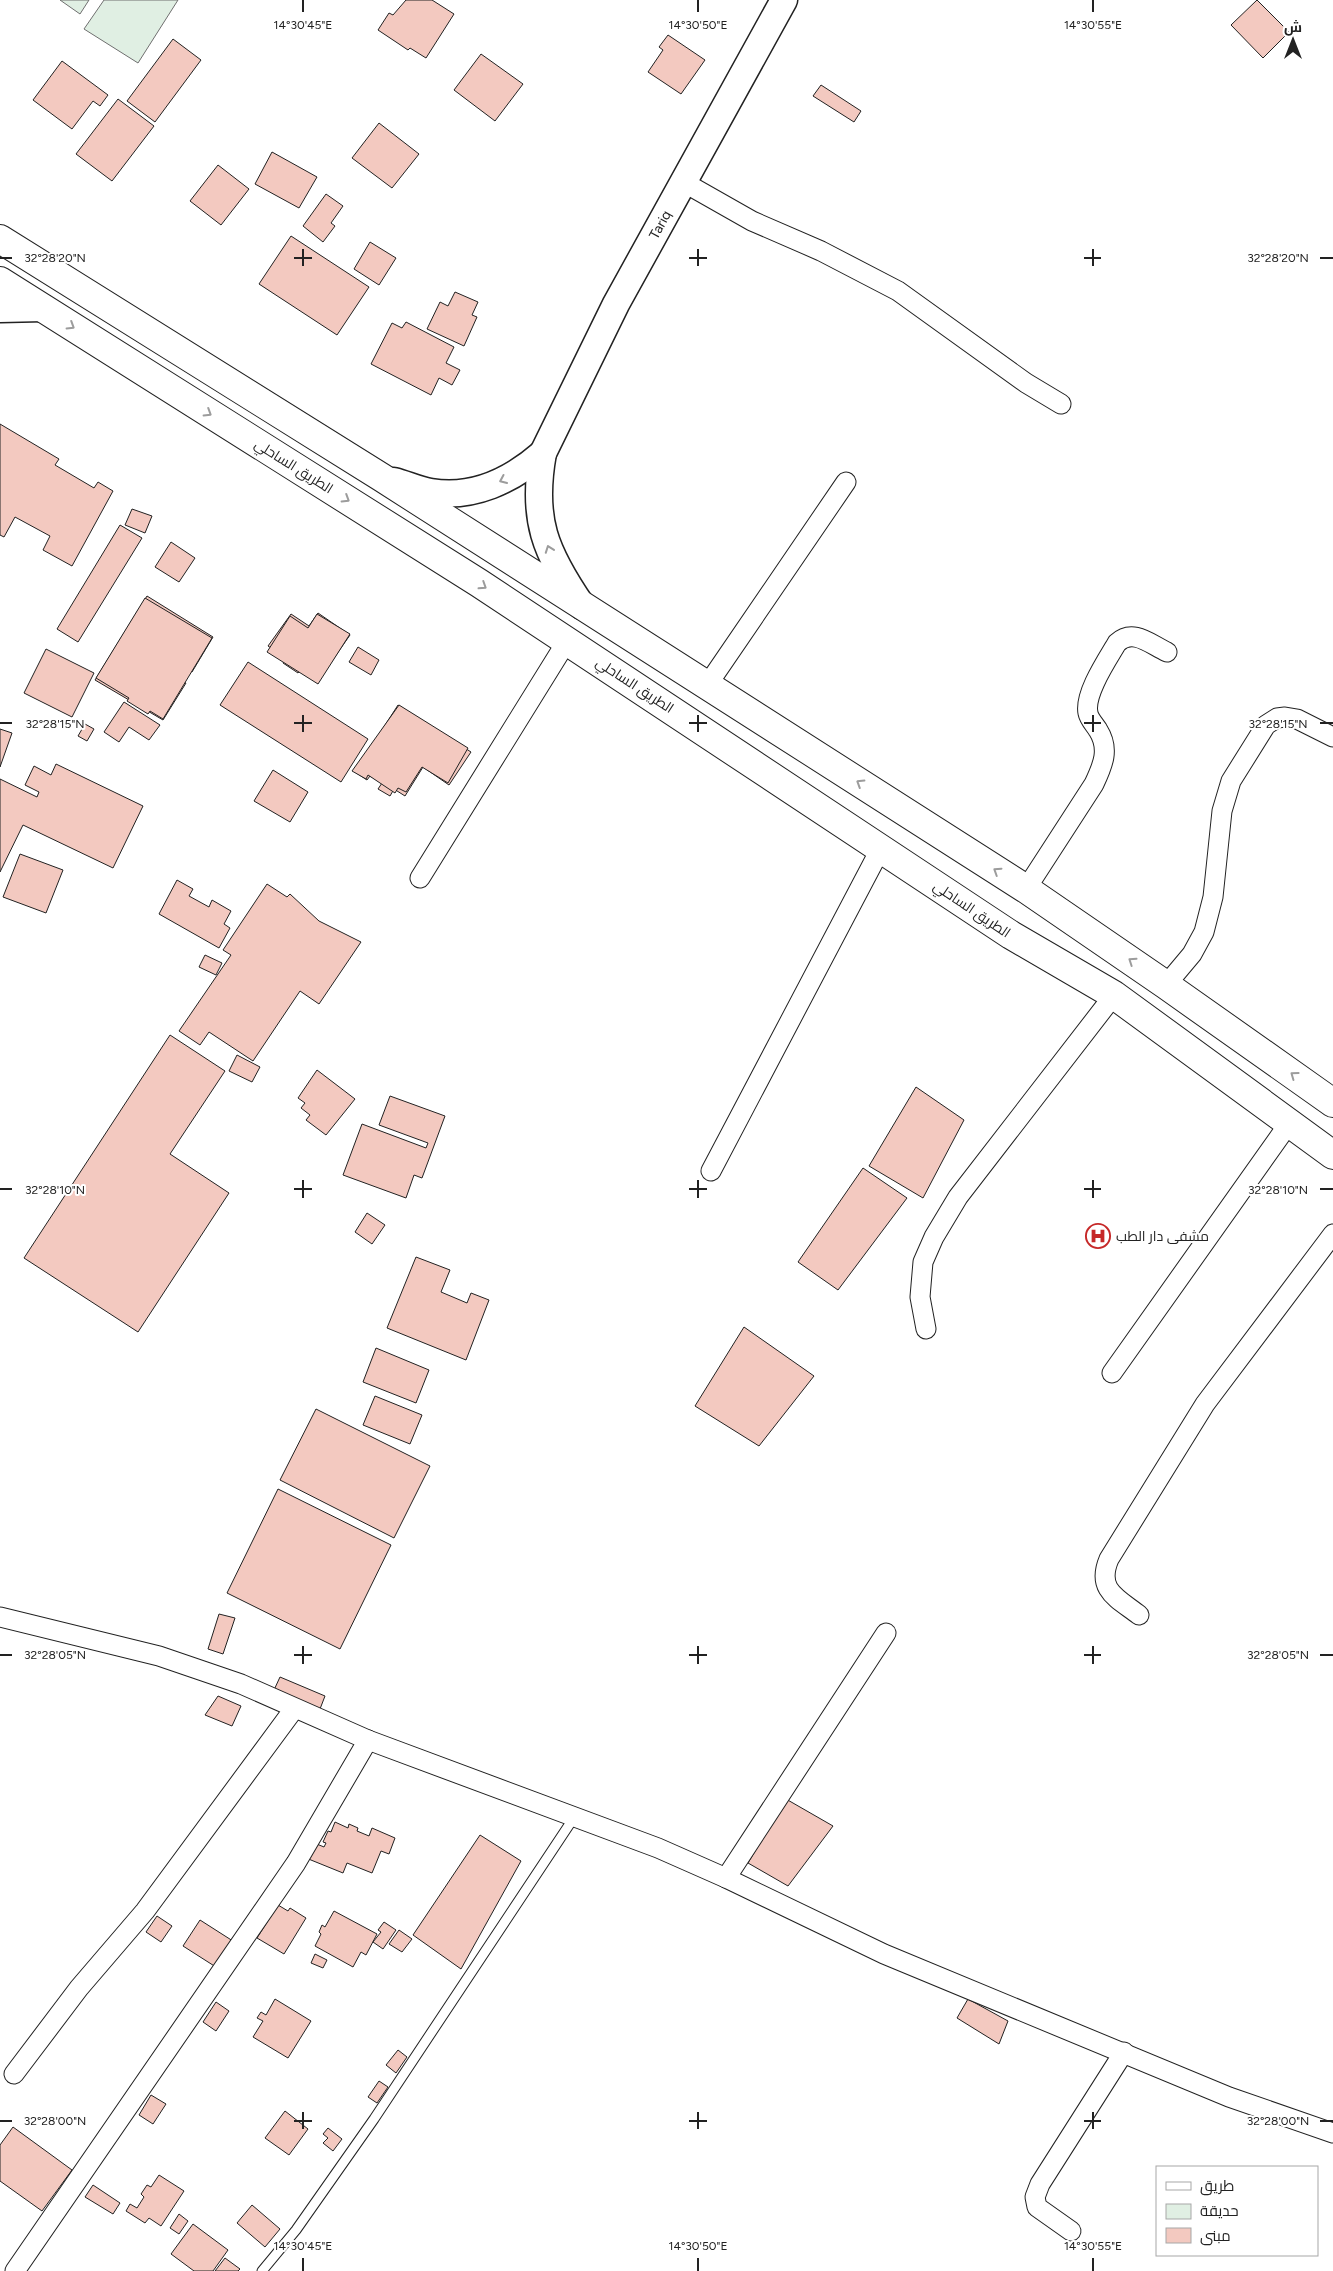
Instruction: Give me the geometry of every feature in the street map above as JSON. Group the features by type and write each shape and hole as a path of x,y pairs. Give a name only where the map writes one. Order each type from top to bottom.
{"highway":[{"path":"0,239 381,477 706,687 1026,889 1333,1103"},
{"name":"الطريق الساحلي","path":"0,282 567,641 1011,935 1114,996 1333,1155"}],"main road":[{"name":"Tariq","path":"544,453 616,304 685,183 784,0"},
{"path":"0,309 43,308"},
{"path":"381,477 431,492 480,489 525,469 544,453"},
{"path":"544,453 538,496 543,531 551,556 582,606"}],"street":[{"path":"685,183 752,221 821,251 898,291 1026,382 1061,404"},
{"path":"706,687 846,482"},
{"path":"1026,889 1094,784 1103,766 1106,751 1102,736 1088,714 1089,699 1116,643 1124,636 1131,635 1166,652"},
{"path":"420,878 567,641"},
{"path":"1166,985 1192,954 1204,932 1213,897 1222,811 1231,780 1266,725 1277,718 1285,716 1297,718 1333,737"},
{"path":"711,1170 881,848"},
{"path":"926,1329 920,1297 924,1262 934,1237 958,1197 1114,996"},
{"path":"1112,1373 1290,1122"},
{"path":"1139,1615 1109,1592 1105,1582 1105,1570 1109,1559 1205,1404 1333,1234"},
{"path":"0,1617 159,1656 241,1684 368,1740 575,1816 726,1878 884,1954 1124,2052 1228,2097 1333,2133"},
{"path":"726,1878 886,1633"},
{"path":"14,2074 79,1988 145,1911 294,1709"},
{"path":"15,2271 296,1863 368,1740"},
{"path":"1071,2232 1037,2207 1036,2197 1040,2184 1124,2052"}],"lane":[{"path":"262,2271 296,2230 374,2119 575,1816"}],"green space":[{"path":"60,0 89,0 80,14"},
{"path":"104,0 178,0 138,63 84,29"}],"building":[{"path":"406,0 432,0 454,14 426,58 410,48 408,50 378,30 389,13 393,15"},
{"path":"1257,0 1289,32 1263,58 1231,25"},
{"path":"668,35 705,60 681,94 648,72 663,50 659,47"},
{"path":"173,39 201,60 155,122 127,101"},
{"path":"481,54 523,84 495,121 454,90"},
{"path":"62,61 108,95 100,106 93,101 72,129 33,100"},
{"path":"821,85 861,111 854,122 813,96"},
{"path":"118,99 154,126 112,181 76,154"},
{"path":"379,123 419,154 392,188 352,158"},
{"path":"272,152 317,177 299,208 255,184"},
{"path":"218,165 249,189 221,225 190,201"},
{"path":"326,194 343,206 331,223 335,226 323,242 303,226"},
{"path":"291,236 369,287 337,335 259,284"},
{"path":"370,242 396,258 379,285 354,269"},
{"path":"455,292 478,302 472,315 477,317 464,346 427,329 440,302 448,306"},
{"path":"406,322 454,347 446,363 460,370 452,385 439,378 431,395 371,364 392,323 402,328"},
{"path":"0,424 59,459 55,465 94,488 98,482 113,491 72,566 43,550 50,536 15,517 4,537 0,535"},
{"path":"132,509 152,516 145,533 125,525"},
{"path":"120,525 142,538 78,642 57,629"},
{"path":"171,542 195,558 179,582 155,567"},
{"path":"147,596 213,637 192,672 162,654 155,664 186,683 163,720 95,680"},
{"path":"145,598 212,638 163,719 150,711 148,714 127,701 129,698 96,678"},
{"path":"318,613 350,635 318,681 301,669 298,673 283,663 286,658 268,646 291,614 309,626"},
{"path":"317,614 350,634 318,684 267,652 290,616 308,628"},
{"path":"358,647 379,660 371,675 349,662"},
{"path":"46,649 94,673 72,717 24,693"},
{"path":"248,662 368,739 341,782 220,705"},
{"path":"124,702 160,725 149,740 129,727 119,742 104,732"},
{"path":"398,705 471,752 449,785 423,767 405,796 394,789 390,796 378,789 382,783 370,776 367,780 355,772"},
{"path":"399,705 468,748 448,783 422,767 406,792 398,788 395,793 368,775 366,779 352,771"},
{"path":"85,724 94,729 87,741 78,736"},
{"path":"0,729 12,733 0,767"},
{"path":"56,764 143,806 113,868 23,825 0,872 0,779 37,797 39,792 25,785 34,766 51,775"},
{"path":"273,770 308,792 290,822 254,801"},
{"path":"20,854 63,870 46,913 3,897"},
{"path":"177,880 193,889 189,896 209,907 212,900 231,911 224,924 230,928 219,948 159,914"},
{"path":"267,884 287,897 290,894 319,921 361,942 319,1004 300,991 253,1061 209,1032 200,1045 179,1031 231,955 223,950"},
{"path":"205,955 222,963 216,975 199,967"},
{"path":"170,1035 225,1071 170,1154 229,1193 138,1332 24,1258"},
{"path":"237,1055 260,1067 252,1082 229,1071"},
{"path":"317,1070 355,1099 326,1135 306,1120 310,1115 301,1108 305,1103 298,1098"},
{"path":"916,1087 964,1120 923,1198 869,1166"},
{"path":"390,1096 445,1116 422,1178 414,1175 406,1198 343,1175 362,1124 426,1148 428,1143 379,1125"},
{"path":"863,1168 907,1198 838,1290 798,1262"},
{"path":"367,1213 385,1225 372,1244 355,1232"},
{"path":"416,1257 450,1270 441,1292 467,1303 471,1293 489,1300 466,1360 387,1328"},
{"path":"744,1327 814,1376 759,1446 695,1406"},
{"path":"376,1348 429,1370 416,1403 363,1382"},
{"path":"375,1396 422,1415 410,1444 363,1425"},
{"path":"316,1409 430,1466 394,1538 280,1480"},
{"path":"278,1489 391,1545 340,1649 227,1593"},
{"path":"219,1614 235,1618 223,1654 208,1649"},
{"path":"280,1677 325,1696 320,1709 274,1690"},
{"path":"218,1696 241,1706 232,1726 205,1715"},
{"path":"786,1799 833,1826 788,1886 748,1863"},
{"path":"335,1822 348,1828 349,1824 358,1828 357,1831 369,1836 372,1828 395,1838 389,1854 381,1851 372,1873 347,1863 343,1873 306,1858 312,1842 324,1847 326,1843 323,1842 328,1831 331,1832"},
{"path":"480,1835 521,1861 461,1969 413,1935"},
{"path":"278,1905 288,1911 290,1908 306,1918 284,1954 257,1938"},
{"path":"334,1911 377,1934 366,1955 361,1952 353,1967 315,1946 321,1934 319,1932 322,1925 325,1927"},
{"path":"157,1916 172,1926 161,1942 146,1932"},
{"path":"200,1920 236,1943 219,1969 183,1946"},
{"path":"384,1922 396,1930 383,1949 373,1942 381,1932 378,1930"},
{"path":"399,1930 412,1939 402,1952 389,1944"},
{"path":"315,1954 327,1960 323,1968 311,1963"},
{"path":"275,1999 311,2021 288,2058 253,2037 263,2021 257,2018 261,2012 266,2015"},
{"path":"968,1999 1008,2021 999,2044 957,2018"},
{"path":"216,2002 229,2011 216,2031 203,2022"},
{"path":"398,2050 407,2057 396,2073 386,2065"},
{"path":"379,2081 388,2087 377,2103 368,2097"},
{"path":"151,2095 166,2104 153,2124 139,2115"},
{"path":"285,2111 308,2129 289,2155 265,2138"},
{"path":"13,2127 72,2170 42,2211 0,2181 0,2145"},
{"path":"328,2128 342,2139 333,2151 323,2143 328,2138 323,2134"},
{"path":"159,2175 184,2191 161,2226 149,2218 145,2223 126,2211 130,2204 137,2208 144,2197 141,2194 147,2185 151,2187"},
{"path":"93,2185 120,2203 113,2214 85,2197"},
{"path":"252,2205 280,2229 265,2247 237,2223"},
{"path":"179,2214 188,2221 179,2234 170,2228"},
{"path":"193,2224 228,2250 213,2271 194,2271 171,2254"},
{"path":"225,2258 240,2269 238,2271 215,2271"}],"place":[{"name":"مشفى دار الطب","path":"1098,1236"}]}
